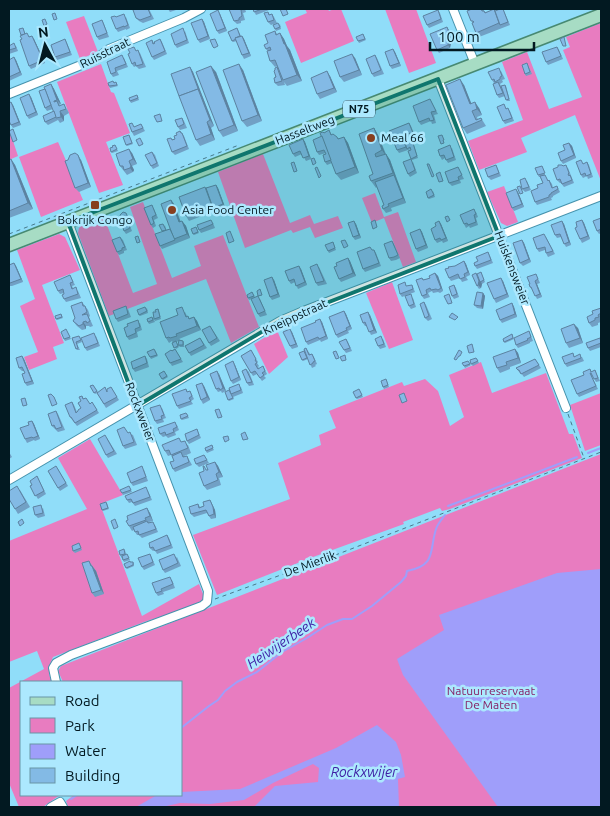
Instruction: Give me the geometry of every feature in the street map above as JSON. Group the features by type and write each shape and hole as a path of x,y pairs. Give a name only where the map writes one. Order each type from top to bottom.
{"main road":[{"name":"Hasseltweg","path":"9,245 601,15"}],"street":[{"name":"Ruisstraat","path":"9,94 96,60 109,49 201,9"},
{"path":"453,9 475,64"},
{"name":"Huiskensweier","path":"438,79 566,408"},
{"name":"Kneippstraat","path":"9,480 280,322 309,309 601,196"},
{"name":"Rockxweier","path":"68,222 208,591 207,602"},
{"path":"56,681 53,668 56,663 80,652 202,606 207,602"},
{"path":"51,807 60,802 63,807"}],"path":[{"path":"566,408 584,458"},
{"name":"De Mierlik","path":"207,602 333,556 601,452"}],"highlighted area":[{"path":"438,79 499,236 280,321 137,406 68,222"}],"green space":[{"path":"305,9 328,9 329,11 341,9 354,41 301,63 285,22 307,13"},
{"path":"385,9 416,9 436,63 409,73"},
{"path":"84,16 98,52 80,59 66,22"},
{"path":"601,23 601,181 575,115 521,138 527,152 479,170 468,141 523,120 502,62 527,52 549,109 582,97 563,50 570,47 566,37"},
{"path":"101,64 111,92 114,93 130,133 106,142 123,185 99,193 57,82"},
{"path":"9,132 18,156 9,160"},
{"path":"58,142 83,200 41,217 19,157"},
{"path":"263,154 290,223 310,215 314,224 338,216 343,228 315,238 310,227 293,233 291,230 245,248 218,172"},
{"path":"504,186 518,222 507,226 501,223 487,192"},
{"path":"375,193 384,217 398,212 416,262 403,267 384,218 372,223 362,198"},
{"path":"143,202 172,278 201,266 194,246 223,235 259,327 231,343 206,279 109,316 78,233 79,228 82,225 104,217 133,293 157,284 130,207"},
{"path":"59,234 65,237 80,270 42,285 64,343 53,347 57,359 29,370 24,357 38,352 20,306 35,299 17,250"},
{"path":"392,282 413,340 389,349 366,293"},
{"path":"277,330 288,357 269,374 254,344"},
{"path":"481,362 492,393 546,373 569,434 573,434 582,458 450,509 442,511 440,508 403,522 404,524 217,595 193,535 290,499 278,463 321,445 319,435 336,428 329,411 402,382 404,386 425,379 438,391 450,426 464,417 449,375"},
{"path":"601,393 601,445 585,451 570,405"},
{"path":"90,439 123,495 100,504 142,616 199,584 205,599 200,604 144,622 53,657 49,670 52,681 22,681 44,669 37,651 9,662 9,541 87,509 58,458"},
{"name":"Natuurreservaat De Maten","path":"601,454 601,807 68,807 66,801 73,796 182,796 182,681 63,681 58,671 61,666"},
{"path":"20,682 20,796 59,796 43,807 19,807 9,783 9,688"}],"water":[{"path":"601,569 601,807 498,807 403,675 397,659 444,630 439,615 557,573"},
{"name":"Rockxwijer","path":"377,725 396,742 401,755 405,777 398,779 399,807 254,807 275,786 318,782 319,768 313,764 273,783 244,800 210,804 180,803 162,807 136,807 155,796 182,796 182,792 240,789 336,748"}],"building":[{"path":"148,9 151,16 140,20 136,18 133,10"},
{"path":"229,9 244,9 241,10 242,16 239,20 234,21"},
{"path":"280,9 286,9 288,14 283,16"},
{"path":"481,9 485,13 494,9 499,23 476,33 472,23 474,22 471,21 467,11"},
{"path":"503,9 508,22 500,25 495,11"},
{"path":"218,10 225,28 217,31 210,14"},
{"path":"438,10 441,19 427,25 423,16"},
{"path":"268,12 269,15 272,14 274,20 268,22 264,13"},
{"path":"55,13 57,19 54,20 52,14"},
{"path":"124,14 128,25 116,29 111,17"},
{"path":"45,19 47,24 44,26 42,20"},
{"path":"202,19 208,36 198,40 191,23"},
{"path":"102,20 107,33 97,37 92,24"},
{"path":"278,23 280,27 275,29 273,25"},
{"path":"447,27 451,39 448,45 437,50 430,34"},
{"path":"23,28 25,34 21,35 19,29"},
{"path":"183,28 187,40 175,45 171,34"},
{"path":"237,28 240,36 232,41 228,32"},
{"path":"275,31 276,35 280,33 297,75 283,80 275,60 270,61 267,51 271,50 270,47 266,49 264,45 268,43 265,35"},
{"path":"27,33 29,37 32,36 43,60 29,66 20,40 22,39 20,36"},
{"path":"363,34 365,39 358,41 356,37"},
{"path":"242,36 249,53 242,55 235,38"},
{"path":"564,37 566,46 563,46 560,39"},
{"path":"65,39 70,52 55,57 51,45"},
{"path":"160,39 165,51 152,57 146,43 152,40 153,44"},
{"path":"215,39 218,46 214,48 210,40"},
{"path":"14,43 16,48 9,50 9,46"},
{"path":"134,47 136,51 138,50 143,64 136,66 135,62 132,64 128,49"},
{"path":"557,47 561,56 546,62 542,52"},
{"path":"393,49 399,63 390,66 385,52"},
{"path":"352,54 359,70 340,77 334,61"},
{"path":"122,55 126,64 115,68 116,72 111,74 107,62"},
{"path":"375,55 381,70 372,74 366,59"},
{"path":"14,57 20,72 9,77 9,60"},
{"path":"527,63 530,72 525,74 522,65"},
{"path":"239,64 258,115 242,121 223,70"},
{"path":"211,66 234,125 219,131 196,72"},
{"path":"190,67 199,91 198,89 179,96 171,74"},
{"path":"277,67 282,81 275,83 274,71"},
{"path":"499,68 502,76 495,82 488,72"},
{"path":"327,71 334,88 317,94 311,78"},
{"path":"460,79 470,104 475,102 477,109 472,111 476,120 481,118 482,120 463,128 446,85"},
{"path":"113,81 117,85 109,86 108,83"},
{"path":"498,82 503,93 497,95 493,84"},
{"path":"51,84 57,100 54,102 57,101 59,106 64,104 66,109 60,111 61,117 56,118 44,87"},
{"path":"505,85 509,99 506,100 501,86"},
{"path":"45,89 51,105 45,108 39,91"},
{"path":"198,89 210,120 207,122 211,134 196,140 179,96"},
{"path":"29,94 36,112 27,116 20,98"},
{"path":"137,95 138,98 130,101 129,98"},
{"path":"430,99 436,111 431,112 434,120 430,121 429,118 419,122 413,106"},
{"path":"11,102 19,122 11,125 9,121 9,103"},
{"path":"504,104 512,118 503,121 497,107"},
{"path":"54,111 56,117 45,122 43,116"},
{"path":"160,114 162,121 157,122 154,116"},
{"path":"182,118 184,124 178,127 175,120"},
{"path":"132,123 134,127 141,124 143,128 132,132 129,124"},
{"path":"409,123 413,133 402,136 406,147 397,150 389,131"},
{"path":"374,128 382,150 375,154 376,157 386,154 393,173 371,181 369,176 373,174 359,134"},
{"path":"13,129 17,140 13,142 9,131"},
{"path":"329,130 331,135 333,134 338,139 344,137 355,167 336,174 320,133"},
{"path":"180,131 187,146 172,152 167,139 175,139 174,136"},
{"path":"129,135 132,143 126,145 123,137"},
{"path":"442,135 444,143 441,144 438,136"},
{"path":"322,136 331,160 325,162 323,155 326,154 324,150 317,152 313,140"},
{"path":"140,138 143,144 139,146 136,140"},
{"path":"303,139 309,156 303,158 300,151 293,154 289,145"},
{"path":"412,140 417,156 411,159 408,151 411,150 410,147 407,149 405,143"},
{"path":"569,143 574,155 561,161 558,153 565,150 563,145"},
{"path":"115,145 117,149 111,152 110,148"},
{"path":"450,145 454,157 446,160 444,155 440,156 438,150"},
{"path":"129,149 133,159 129,161 130,168 124,170 123,166 120,166 116,154"},
{"path":"152,152 157,163 151,166 145,155"},
{"path":"75,153 78,155 88,183 75,188 65,161 68,160 70,155"},
{"path":"314,158 316,163 313,165 311,159"},
{"path":"11,159 28,203 9,211 9,160"},
{"path":"411,159 415,170 408,174 403,162"},
{"path":"581,160 583,164 587,162 591,174 586,176 585,173 581,175 576,162"},
{"path":"294,162 297,171 294,172 291,163"},
{"path":"427,164 429,164 434,176 432,177"},
{"path":"496,165 499,173 488,177 485,169"},
{"path":"558,165 566,165 572,180 562,184 560,179 557,180 553,169 558,167"},
{"path":"542,166 545,173 538,175 535,168"},
{"path":"317,167 321,176 319,178 315,168"},
{"path":"458,167 462,175 458,177 459,180 449,183 445,172"},
{"path":"440,172 443,181 439,182 436,174"},
{"path":"394,175 403,198 388,204 389,206 383,209 382,206 384,205 375,182"},
{"path":"545,175 552,188 557,186 558,189 551,193 549,197 535,202 531,191 538,188 537,185 543,183 540,176"},
{"path":"525,178 529,187 522,189 520,180"},
{"path":"216,185 223,204 213,208 206,188"},
{"path":"520,186 523,193 520,194 517,187"},
{"path":"205,187 212,206 186,216 179,197"},
{"path":"431,189 434,195 428,198 426,192"},
{"path":"516,189 522,204 512,208 506,193"},
{"path":"171,200 179,222 182,221 187,234 174,239 161,204"},
{"path":"152,205 156,215 152,217 154,223 151,225 144,208"},
{"path":"474,209 476,222 468,225 467,223 464,224 460,215"},
{"path":"123,212 126,213 130,222 128,223 130,228 124,231 120,219 120,215"},
{"path":"448,216 450,220 447,222 445,217"},
{"path":"601,218 601,229 597,231 593,221"},
{"path":"211,220 213,224 199,230 197,225"},
{"path":"375,220 377,227 373,229 371,222"},
{"path":"582,220 588,236 580,239 575,228 577,227 576,222"},
{"path":"354,221 359,235 353,237 348,223"},
{"path":"439,221 446,238 435,240 431,229"},
{"path":"562,221 569,242 564,244 560,234 555,235 551,225"},
{"path":"163,224 166,230 162,231 159,225"},
{"path":"196,227 198,232 193,234 191,229"},
{"path":"170,229 175,240 160,246 155,234"},
{"path":"420,229 426,245 416,249 410,233"},
{"path":"230,231 234,241 229,243 226,233"},
{"path":"544,234 553,251 546,253 545,247 537,249 533,238"},
{"path":"138,236 140,242 137,243 135,237"},
{"path":"120,237 125,247 117,252 112,240"},
{"path":"345,240 348,246 344,248 341,241"},
{"path":"522,240 529,259 520,263 513,243"},
{"path":"392,241 398,255 389,258 384,244"},
{"path":"333,242 335,248 328,251 325,245"},
{"path":"370,247 374,250 379,263 363,269 357,252"},
{"path":"488,252 491,260 475,266 474,263 478,261 476,257"},
{"path":"348,258 353,273 339,279 334,267 337,266 336,263"},
{"path":"464,261 468,272 464,274 465,277 460,279 458,274 449,278 445,269"},
{"path":"14,263 21,279 9,283 9,265"},
{"path":"317,264 324,281 316,283 310,267"},
{"path":"299,266 305,282 296,286 294,279 289,281 285,271"},
{"path":"481,272 484,280 480,282 477,274"},
{"path":"435,273 441,288 431,290 430,288 426,290 427,294 422,296 416,280 430,278 429,276"},
{"path":"476,273 479,281 477,286 472,275"},
{"path":"536,274 538,279 535,281 540,294 535,296 527,277"},
{"path":"70,275 73,282 70,283 72,289 76,287 78,294 64,299 62,295 64,294 63,289 58,291 54,282"},
{"path":"272,277 278,294 270,297 264,280"},
{"path":"501,278 507,294 494,299 487,283"},
{"path":"405,282 406,286 412,285 413,289 400,294 398,285"},
{"path":"454,285 457,294 452,296 449,287"},
{"path":"260,289 262,295 258,296 257,291"},
{"path":"252,292 254,296 248,298 247,295"},
{"path":"477,292 483,293 481,306 474,305"},
{"path":"411,294 414,304 409,306 405,296"},
{"path":"449,294 452,303 448,304 444,296"},
{"path":"258,296 265,311 258,314 251,299"},
{"path":"82,302 87,312 82,315 87,314 90,321 87,323 86,321 83,322 79,326 73,321 75,318 71,306"},
{"path":"424,302 429,316 425,318 420,304"},
{"path":"512,303 515,314 500,320 496,310"},
{"path":"126,306 128,314 116,319 113,311"},
{"path":"145,307 147,311 139,315 137,310"},
{"path":"182,307 186,317 188,316 189,319 194,317 197,326 176,334 177,336 166,338 160,322 178,315 176,309"},
{"path":"601,308 599,317 589,323 587,317 593,314 592,311"},
{"path":"158,309 160,317 154,319 153,312 156,312 155,310"},
{"path":"344,311 350,326 346,328 347,330 336,335 329,317"},
{"path":"368,312 374,330 369,332 360,315"},
{"path":"452,313 458,317 455,320 449,317"},
{"path":"61,314 62,317 56,319 55,316"},
{"path":"152,317 153,320 148,322 147,319"},
{"path":"320,319 326,336 306,342 301,328"},
{"path":"138,320 140,327 135,329 136,333 127,337 124,328 128,326 127,324"},
{"path":"574,324 580,338 566,343 561,329"},
{"path":"210,326 217,338 209,343 202,330"},
{"path":"66,329 70,337 64,339 61,332"},
{"path":"290,329 296,344 290,346 283,332"},
{"path":"529,331 531,337 516,345 514,338"},
{"path":"94,333 98,343 85,348 81,338"},
{"path":"512,334 513,338 504,342 503,339"},
{"path":"79,336 81,340 76,342 78,348 76,349 72,338"},
{"path":"381,336 384,344 378,346 375,339"},
{"path":"200,338 204,345 189,353 185,346"},
{"path":"600,338 601,343 588,348 586,343"},
{"path":"346,339 350,348 344,350 339,342"},
{"path":"179,340 183,341 183,345 178,345"},
{"path":"176,341 178,346 174,348 172,343"},
{"path":"472,344 474,352 469,353 467,346"},
{"path":"306,348 309,355 312,354 315,361 310,365 304,349"},
{"path":"154,349 157,355 150,357 147,352"},
{"path":"175,349 181,359 170,363 165,354"},
{"path":"515,349 518,358 506,362 507,365 497,368 493,357"},
{"path":"251,350 256,359 257,363 255,364 258,369 263,366 265,371 262,373 264,375 260,378 255,371 251,373 241,356"},
{"path":"459,350 462,352 456,360 454,359"},
{"path":"304,351 307,358 302,360 299,353"},
{"path":"336,351 339,358 336,359 333,352"},
{"path":"573,353 574,357 580,354 581,358 565,364 562,357"},
{"path":"345,355 346,360 342,361 340,357"},
{"path":"22,356 32,381 25,383 22,374 25,373 22,367 19,368 16,358"},
{"path":"145,356 147,363 133,369 131,362"},
{"path":"476,358 478,361 471,364 470,360"},
{"path":"535,359 539,365 521,374 516,368"},
{"path":"233,361 239,377 231,381 225,365"},
{"path":"468,361 470,364 464,366 462,363"},
{"path":"246,369 252,382 247,383 242,371"},
{"path":"590,369 591,372 595,370 598,378 594,379 590,373 596,386 577,394 571,380 584,375 583,372"},
{"path":"164,371 167,376 162,379 159,374"},
{"path":"217,371 223,388 220,390 219,388 216,389 210,374"},
{"path":"386,379 388,385 383,387 381,381"},
{"path":"202,383 207,397 201,400 196,385"},
{"path":"239,384 241,390 231,394 229,388"},
{"path":"93,385 97,391 94,393 90,386"},
{"path":"105,387 107,392 107,389 111,387 117,397 104,404 97,393"},
{"path":"186,389 187,392 190,391 192,396 189,398 191,401 177,406 172,394"},
{"path":"359,389 362,395 356,398 353,392"},
{"path":"229,390 233,398 228,400 225,392"},
{"path":"404,393 407,401 402,403 399,395"},
{"path":"51,394 57,404 52,406 48,395"},
{"path":"82,396 90,404 92,402 97,410 75,423 65,405 72,402 76,413 81,408 78,403 81,401 79,397"},
{"path":"25,398 27,405 23,406 21,399"},
{"path":"160,405 164,415 161,416 162,419 155,421 150,408"},
{"path":"219,409 222,417 218,418 215,410"},
{"path":"56,411 62,427 56,429 54,425 52,426 48,414"},
{"path":"186,413 188,416 181,419 180,415"},
{"path":"32,421 38,436 25,439 20,428 29,425 28,422"},
{"path":"175,422 177,427 173,429 174,432 166,435 165,432 160,434 158,428"},
{"path":"124,427 128,433 130,432 134,442 123,446 117,430"},
{"path":"197,429 199,435 187,441 185,434"},
{"path":"245,432 248,439 243,440 241,434"},
{"path":"105,435 114,451 106,455 98,439"},
{"path":"228,436 229,440 225,442 223,437"},
{"path":"179,438 181,442 185,441 188,448 171,455 169,450 165,451 162,445"},
{"path":"212,445 213,448 206,451 205,448"},
{"path":"181,452 183,457 187,456 189,462 173,469 170,462 174,461 172,456"},
{"path":"204,455 207,460 196,464 194,459"},
{"path":"215,462 219,472 216,474 218,480 204,486 199,473 204,471 203,466 208,470 206,465"},
{"path":"56,466 66,483 58,488 48,471"},
{"path":"142,466 146,477 131,483 127,473"},
{"path":"37,476 44,491 35,496 30,486 32,485 30,481"},
{"path":"17,486 26,502 15,509 9,499 9,491"},
{"path":"129,486 131,490 122,493 120,490"},
{"path":"146,487 150,497 133,503 131,499 127,500 125,496"},
{"path":"210,500 214,514 209,516 206,510 191,514 189,507 198,504 199,508 204,506 203,502"},
{"path":"106,502 108,508 102,510 100,504"},
{"path":"41,505 43,513 35,515 33,507"},
{"path":"147,508 150,516 145,518 146,520 129,526 126,521 128,520 127,516"},
{"path":"22,519 24,523 20,526 18,522"},
{"path":"115,519 118,527 114,529 111,521"},
{"path":"147,521 148,523 153,522 156,529 139,535 138,531 135,532 133,527"},
{"path":"167,535 171,545 155,551 153,547 150,548 149,543"},
{"path":"79,543 81,548 73,551 72,546"},
{"path":"124,549 125,554 120,555 119,551"},
{"path":"127,554 129,558 123,560 122,556"},
{"path":"150,554 153,562 142,567 138,558"},
{"path":"174,554 178,563 163,570 159,560"},
{"path":"89,561 101,590 92,593 82,563"},
{"path":"130,561 133,562 133,565 126,568 124,564"},
{"path":"170,577 173,584 156,593 152,583"}],"waterway":[{"name":"Heiwijerbeek","path":"588,453 601,448"},
{"name":"Heiwijerbeek","path":"448,506 577,457"},
{"name":"Heiwijerbeek","path":"182,727 218,700 225,691 237,682 257,672 282,652 327,625 343,619 352,619 372,606 401,582 406,576 407,571 417,568 428,561 437,527 445,515"},
{"name":"Heiwijerbeek","path":"71,799 76,796"}],"place":[{"name":"Meal 66","path":"371,138"},
{"name":"Bokrijk Congo","path":"95,205"},
{"name":"Asia Food Center","path":"172,210"}]}
